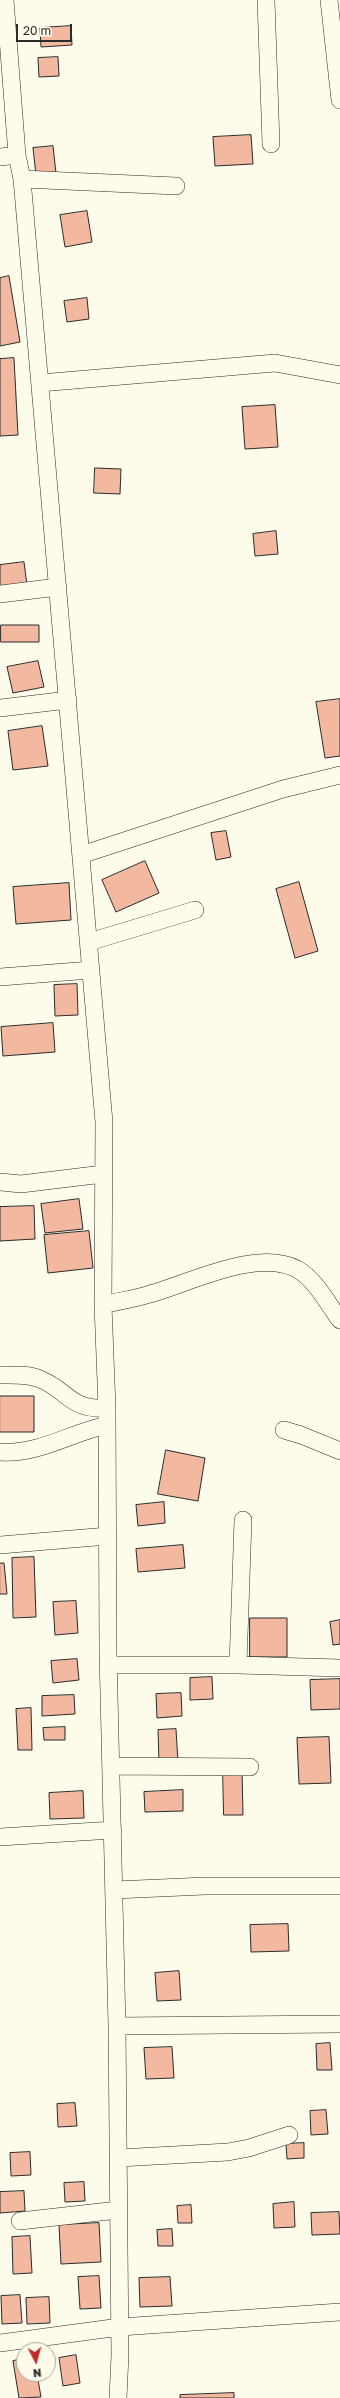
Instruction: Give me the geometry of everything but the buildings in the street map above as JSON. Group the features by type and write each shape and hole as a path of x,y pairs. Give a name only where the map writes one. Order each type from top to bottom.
{"street":[{"path":"5,0 17,155 22,179 104,1122 103,1305 107,1417 109,1665 119,2158 118,2210 120,2327 118,2398"},
{"path":"266,0 271,144"},
{"path":"329,0 340,100"},
{"path":"0,157 17,155"},
{"path":"22,179 176,186"},
{"path":"40,383 275,363 340,375"},
{"path":"0,594 58,588"},
{"path":"0,708 68,700"},
{"path":"81,855 283,789 340,775"},
{"path":"89,942 195,910"},
{"path":"0,977 91,970"},
{"path":"0,1182 21,1184 103,1174"},
{"path":"103,1305 150,1294 252,1263 271,1262 296,1269 307,1277 340,1320"},
{"path":"0,1375 40,1378 71,1401 94,1409 107,1417"},
{"path":"0,1452 29,1451 74,1433 107,1417"},
{"path":"284,1430 301,1435 340,1451"},
{"path":"238,1665 243,1520"},
{"path":"0,1545 108,1536"},
{"path":"109,1665 238,1665 340,1668"},
{"path":"111,1766 250,1767"},
{"path":"0,1837 113,1830"},
{"path":"114,1890 204,1886 340,1886"},
{"path":"117,2026 315,2022 340,2024"},
{"path":"119,2158 228,2152 249,2148 289,2135"},
{"path":"20,2221 118,2210"},
{"path":"0,2343 120,2327 340,2312"}]}
